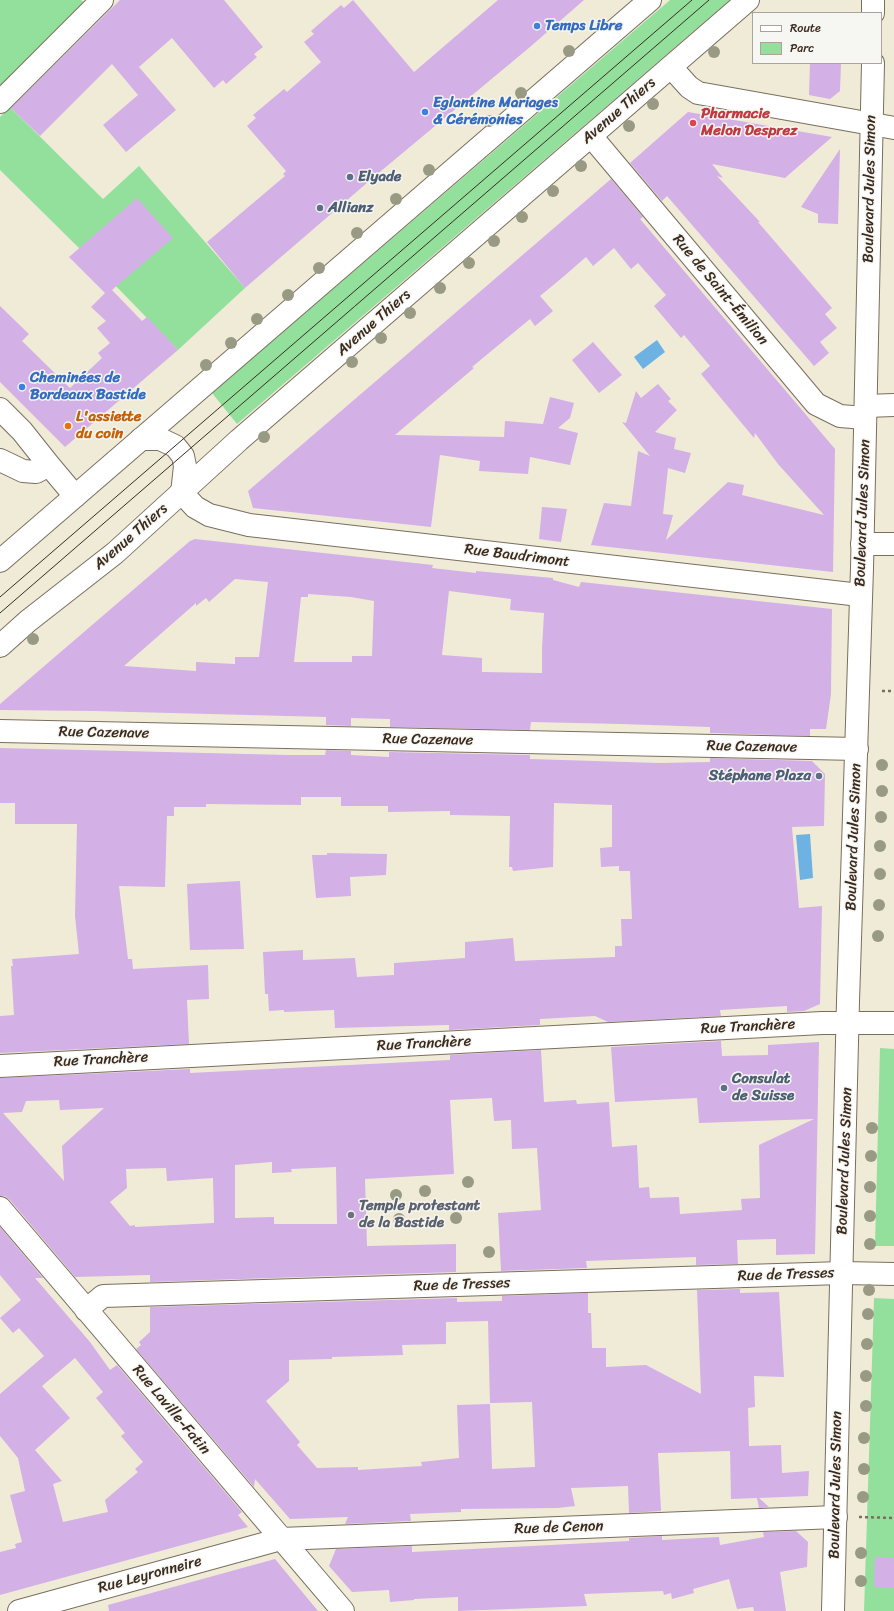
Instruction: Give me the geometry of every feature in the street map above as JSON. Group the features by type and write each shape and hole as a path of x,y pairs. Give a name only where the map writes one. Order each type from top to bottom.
{"street":[{"path":"0,561 650,0"},
{"name":"Avenue Thiers","path":"0,646 115,553 239,440 748,0"},
{"path":"873,0 873,12"},
{"path":"0,102 97,2"},
{"name":"Boulevard Jules Simon","path":"833,1611 848,1022 857,749 873,64"},
{"path":"671,67 689,87 698,93 894,128"},
{"name":"Rue de Saint-Émilion","path":"591,136 816,404 840,416 894,406"},
{"path":"0,409 22,431 75,496"},
{"path":"141,439 160,439 175,446 183,456 185,466 182,493"},
{"path":"0,460 23,472 36,472 49,465"},
{"name":"Rue Baudrimont","path":"182,493 195,507 210,514 249,525 860,595"},
{"path":"862,544 894,544"},
{"name":"Rue Cazenave","path":"0,731 857,749"},
{"name":"Rue Tranchère","path":"0,1066 848,1022 894,1023"},
{"name":"Rue Laville-Fatin","path":"0,1208 343,1611"},
{"name":"Rue de Tresses","path":"86,1310 103,1296 842,1273 894,1274"},
{"name":"Rue de Cenon","path":"281,1539 836,1517"},
{"name":"Rue Leyronneire","path":"19,1611 281,1539"}],"path":[{"path":"836,1517 894,1518"}],"green space":[{"path":"0,0 81,0 86,4 0,88"},
{"path":"670,0 730,0 237,424 212,393"},
{"path":"10,107 103,199 139,166 245,288 178,350 79,248 0,170 0,117"},
{"path":"880,1048 894,1049 894,1246 875,1246"},
{"path":"874,1298 894,1299 894,1611 864,1611"}],"water":[{"path":"657,340 665,352 643,369 634,357"},
{"path":"810,834 813,878 800,880 796,835"}],"building":[{"path":"120,0 224,0 263,47 254,54 257,57 226,84 223,80 214,88 172,38 139,67 176,110 126,152 103,125 138,95 112,64 40,136 11,108"},
{"path":"353,0 414,72 498,0 584,0 245,288 207,242 285,176 283,174 286,171 247,126 256,118 253,115 284,89 287,92 321,62 304,42 314,34 311,31 341,5 344,8"},
{"path":"810,64 841,64 840,91 830,99 809,95"},
{"path":"688,112 832,137 785,178 712,164 723,178 717,176 760,222 758,222 832,308 825,314 837,328 820,342 829,353 814,366 667,196 662,201 630,163"},
{"path":"840,149 838,224 818,223 818,214 801,207"},
{"path":"611,179 643,217 640,219 835,449 833,572 591,545 604,503 631,506 638,451 650,456 622,422 626,423 636,391 641,398 658,384 671,399 668,401 677,410 655,432 676,438 674,449 691,453 685,473 668,468 663,514 673,515 666,540 728,482 744,485 742,495 824,515 778,464 755,433 754,438 701,374 710,366 684,335 681,338 654,306 666,295 638,263 631,269 614,248 593,266 586,257 540,296 553,311 535,326 530,319 472,367 474,368 395,435 504,437 505,421 543,424 550,397 574,403 570,418 558,428 578,433 570,465 530,457 528,474 479,471 480,461 440,455 431,527 253,508 248,491"},
{"path":"137,198 173,238 112,290 142,321 147,317 178,350 65,447 0,382 0,306 29,334 22,341 70,388 102,358 98,353 110,343 97,328 106,321 91,307 105,293 69,257"},
{"path":"593,342 622,375 599,393 572,360"},
{"path":"542,507 567,509 561,542 539,539"},
{"path":"195,539 433,565 432,568 476,573 476,571 553,578 553,580 579,587 581,582 832,609 831,694 826,729 810,729 810,736 710,733 710,727 531,722 530,730 390,727 390,719 351,718 351,726 326,725 326,717 0,710 0,704 190,541","holes":["235,579 268,582 259,657 235,657 235,664 196,662 196,671 124,666 196,603 196,606 206,598 209,602","449,591 511,599 510,610 544,613 542,673 482,672 482,658 442,655","308,594 351,597 374,601 372,656 352,656 352,662 294,662 301,597 308,597"]},
{"path":"0,748 288,755 325,755 326,750 351,751 351,755 389,757 389,752 530,755 530,759 659,763 710,762 710,758 812,761 825,774 824,826 792,827 799,908 822,906 820,1004 804,1011 787,1012 787,1006 720,1010 721,1016 608,1022 595,1016 540,1019 540,1025 449,1030 449,1025 335,1028 334,1010 284,1012 284,1010 269,1011 268,994 265,994 263,952 303,950 303,960 355,958 357,977 394,975 394,963 465,958 465,942 513,938 515,961 615,957 615,946 622,946 621,919 632,919 630,871 619,871 619,866 601,867 600,848 612,847 612,805 554,803 553,867 513,871 512,867 509,867 510,816 450,815 450,811 388,812 388,806 341,806 341,797 301,797 301,805 206,804 206,807 174,807 174,816 167,816 165,887 119,886 128,959 132,959 133,969 208,965 209,999 187,1000 189,1044 0,1053 0,1016 14,1015 11,966 13,966 12,959 79,954 75,916 77,824 15,824 15,803 0,803"},
{"path":"327,853 387,854 386,875 350,877 351,896 316,898 312,855 327,855"},
{"path":"240,881 244,949 190,950 187,884"},
{"path":"721,1041 722,1056 768,1055 768,1045 819,1042 815,1254 776,1255 776,1239 737,1240 738,1264 696,1265 696,1257 586,1261 587,1268 501,1271 498,1213 541,1210 537,1148 512,1149 511,1120 494,1121 492,1098 450,1100 454,1174 365,1179 367,1246 456,1244 456,1272 150,1282 150,1275 75,1277 10,1200 5,1196 0,1196 0,1078 190,1069 190,1073 450,1060 450,1055 541,1050 544,1102 576,1100 577,1104 609,1102 612,1147 637,1145 639,1188 649,1187 650,1198 679,1197 680,1214 742,1210 741,1199 760,1198 759,1145 814,1119 699,1123 697,1098 615,1102 611,1047","holes":["59,1100 60,1110 104,1108 62,1146 64,1181 3,1113 22,1112 26,1101","272,1162 272,1173 292,1172 291,1169 336,1167 337,1224 274,1224 274,1217 235,1218 235,1165","166,1168 167,1181 213,1178 214,1223 130,1226 110,1202 127,1188 126,1169"]},
{"path":"0,1227 43,1278 35,1278 90,1342 110,1370 117,1365 242,1512 238,1515 248,1527 0,1595 0,1552 16,1548 15,1544 22,1542 10,1495 25,1491 18,1458 0,1436 0,1394 44,1356 19,1328 13,1333 0,1318 21,1300 0,1275","holes":["75,1358 103,1392 96,1398 125,1433 121,1436 143,1462 135,1469 138,1472 105,1500 108,1512 63,1522 53,1484 62,1481 35,1450 70,1418 42,1386"]},
{"path":"740,1289 740,1293 779,1292 784,1377 754,1376 755,1407 748,1408 749,1446 781,1445 782,1473 809,1471 808,1496 759,1498 769,1507 759,1508 757,1498 731,1499 730,1451 658,1453 661,1511 629,1513 628,1486 571,1488 575,1506 558,1508 461,1509 461,1512 410,1514 411,1521 345,1524 348,1517 290,1519 255,1479 254,1487 136,1349 141,1345 139,1342 150,1332 150,1307 457,1298 457,1302 502,1301 502,1296 588,1293 588,1313 591,1313 592,1348 606,1348 606,1367 646,1365 701,1394 697,1290","holes":["488,1321 490,1403 532,1402 535,1467 492,1469 490,1404 457,1405 459,1458 421,1462 422,1466 358,1470 358,1467 317,1468 297,1445 300,1442 266,1401 289,1381 289,1360 403,1355 402,1345 446,1344 446,1322"]},
{"path":"796,1531 808,1542 807,1567 780,1572 786,1611 754,1611 753,1607 737,1609 729,1579 693,1589 694,1593 672,1599 671,1593 664,1595 663,1591 584,1594 587,1606 458,1611 458,1597 414,1599 390,1602 389,1590 352,1592 329,1566 336,1549 412,1546 412,1552 629,1541 629,1538 662,1536 662,1540 719,1537 720,1545 764,1537 763,1532"},
{"path":"875,1557 894,1558 894,1588 874,1587"},
{"path":"275,1559 318,1611 109,1611 108,1605"}],"tram line":[{"path":"0,597 692,0"},
{"path":"0,613 709,0"}],"place":[{"name":"Temps Libre","path":"537,26"},
{"name":"Eglantine Mariages & Cérémonies","path":"425,112"},
{"name":"Pharmacie Melon Desprez","path":"693,123"},
{"name":"Elyade","path":"350,177"},
{"name":"Allianz","path":"320,208"},
{"name":"Cheminées de Bordeaux Bastide","path":"22,387"},
{"name":"L'assiette du coin","path":"68,426"},
{"name":"Stéphane Plaza","path":"819,776"},
{"name":"Consulat de Suisse","path":"724,1088"},
{"name":"Temple protestant de la Bastide","path":"351,1215"}]}
